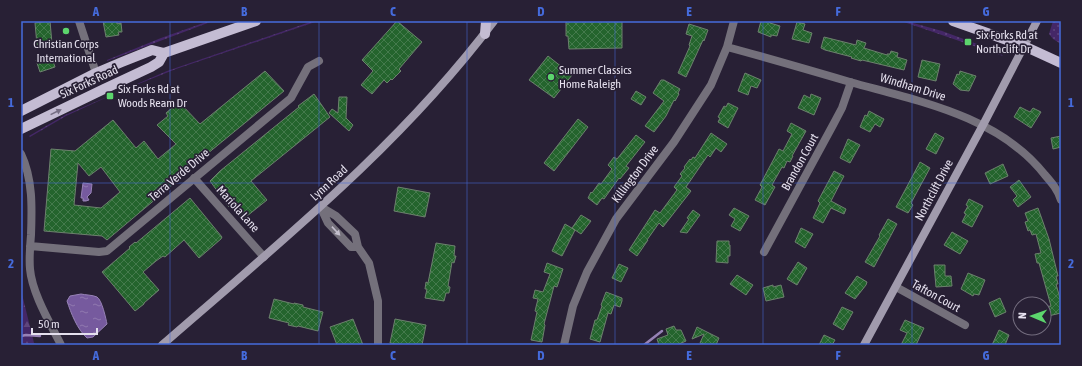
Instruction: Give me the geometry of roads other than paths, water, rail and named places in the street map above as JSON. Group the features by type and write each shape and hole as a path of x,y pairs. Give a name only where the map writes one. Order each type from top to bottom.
{"main road":[{"name":"Six Forks Road","path":"21,111 96,73 148,51 156,50 164,53 256,21"},
{"path":"485,34 486,21"},
{"name":"Lynn Road","path":"162,345 321,208 396,136 446,81 494,21"},
{"path":"953,21 1024,46 1061,63"},
{"name":"Northclift Drive","path":"864,345 983,125 1037,21"},
{"name":"Six Forks Road","path":"21,129 152,67 159,62 164,53"}],"street":[{"path":"79,21 96,73"},
{"name":"Killington Drive","path":"564,345 573,306 587,272 616,219 674,142 710,85 727,47 734,21"},
{"name":"Windham Drive","path":"727,47 940,108 983,125 1010,141 1035,162 1059,190 1061,200"},
{"name":"Terra Verde Drive","path":"30,246 99,252 107,251 291,98 308,67 318,62"},
{"name":"Brandon Court","path":"764,252 833,126 842,108 851,82"},
{"path":"21,154 27,167 30,186 30,270 34,288 61,345"},
{"name":"Mariola Lane","path":"194,178 264,256"},
{"path":"321,208 328,223 351,247 358,247"},
{"path":"321,208 336,216 354,234 358,247 369,263 377,293 378,345"},
{"name":"Tafton Court","path":"896,287 965,325"}],"water":[{"path":"83,183 92,184 91,193 87,197 89,200 86,201 83,201 83,198 81,198"},
{"path":"81,294 97,297 101,302 105,314 107,324 93,337 87,338 77,326 67,301 70,296"}],"waterway":[{"path":"644,345 662,331"},
{"path":"21,336 40,336"}],"place":[{"name":"Christian Corps International","path":"66,31"},
{"name":"Six Forks Rd at Northclift Dr","path":"968,42"},
{"name":"Summer Classics Home Raleigh","path":"551,77"},
{"name":"Six Forks Rd at Woods Ream Dr","path":"110,96"}]}
